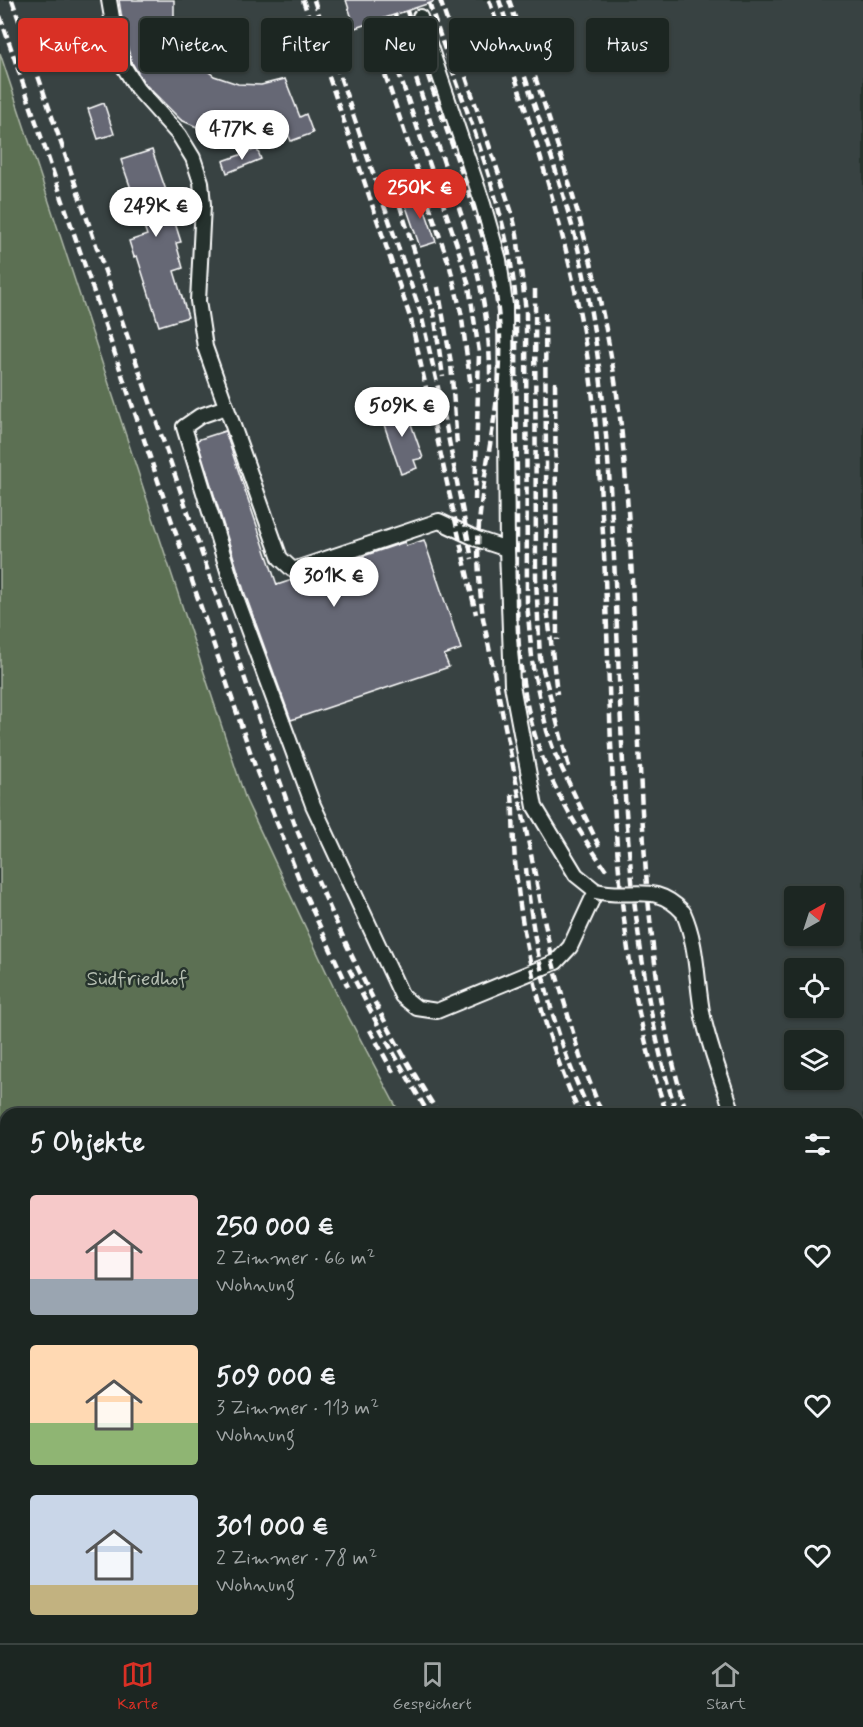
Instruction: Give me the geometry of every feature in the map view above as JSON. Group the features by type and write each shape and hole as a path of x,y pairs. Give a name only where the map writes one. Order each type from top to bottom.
{"lane":[{"path":"110,2 116,41 124,67 137,88 178,135 193,158 201,182 203,205 198,301 205,347 279,558 293,570 439,521 477,539 507,549"},
{"path":"420,17 483,204 499,260 505,305 507,549 512,685 535,807 576,875 596,891 612,895 642,893 660,895 671,900 683,912 689,926 694,950 703,1017 731,1108"},
{"path":"225,407 200,416 184,427 236,597 313,805 402,996 417,1008 437,1011 556,962 570,947 596,891"}],"shaded area":[{"path":"0,0 863,0 863,1108 397,1108 339,999 246,800 0,53"}],"green space":[{"name":"Südfriedhof","path":"0,53 246,800 339,999 397,1108 0,1108"}],"building":[{"path":"119,0 174,0 174,18 140,18 140,72 209,72 238,84 261,85 285,79 300,117 306,114 313,133 291,141 288,134 247,141 213,134 181,120 144,83 132,63 128,49 128,18 122,18"},
{"path":"346,0 433,0 433,2 385,18 364,18 364,25 355,28"},
{"path":"104,103 114,134 98,139 88,109"},
{"path":"257,149 261,159 227,173 223,161"},
{"path":"152,150 177,222 175,223 181,242 176,243 183,268 174,271 188,317 159,326 137,256 134,257 129,241 147,235 121,160"},
{"path":"419,193 436,242 420,247 403,198"},
{"path":"404,404 423,458 414,460 417,468 401,474 380,413"},
{"path":"225,431 277,585 405,542 406,546 424,540 461,649 444,655 449,667 291,720 245,594 197,440"}],"railway":[{"path":"12,0 295,825 360,973 398,1045 435,1108"},
{"path":"303,0 411,320 476,614"},
{"path":"314,0 421,314 442,405 472,559"},
{"path":"440,0 511,210 517,234 526,312 527,604 533,668 547,731 555,754 599,846"},
{"path":"489,0 556,212 570,266 590,375 602,508 611,744 620,885 632,978 641,1024 665,1108"},
{"path":"499,0 568,213 587,289 603,401 610,484 624,787 635,908 651,1012 675,1108"},
{"path":"509,0 565,169 596,282 608,339 624,458 647,888 661,1002 676,1077 685,1108"},
{"path":"429,3 493,189 511,265 516,303 518,626 526,701 538,745 553,783 572,819 606,870"},
{"path":"407,11 478,221 495,290 500,338 499,382 478,540 483,618 553,963 580,1057 600,1108"},
{"path":"395,15 477,270 487,325 490,382"},
{"path":"0,16 257,772 305,894 348,987"},
{"path":"384,72 450,267 461,312 471,387"},
{"path":"399,72 469,286 479,352 475,502"},
{"path":"400,206 434,313 443,377"},
{"path":"438,287 451,363 457,445"},
{"path":"535,289 536,578 540,658 570,771"},
{"path":"545,313 547,607 557,694"},
{"path":"555,382 557,640"},
{"path":"512,794 516,870 532,971 547,1029 577,1108"},
{"path":"526,868 534,931 547,994 566,1055 588,1108"},
{"path":"349,969 382,1033 425,1108"},
{"path":"370,1030 393,1072"}]}
